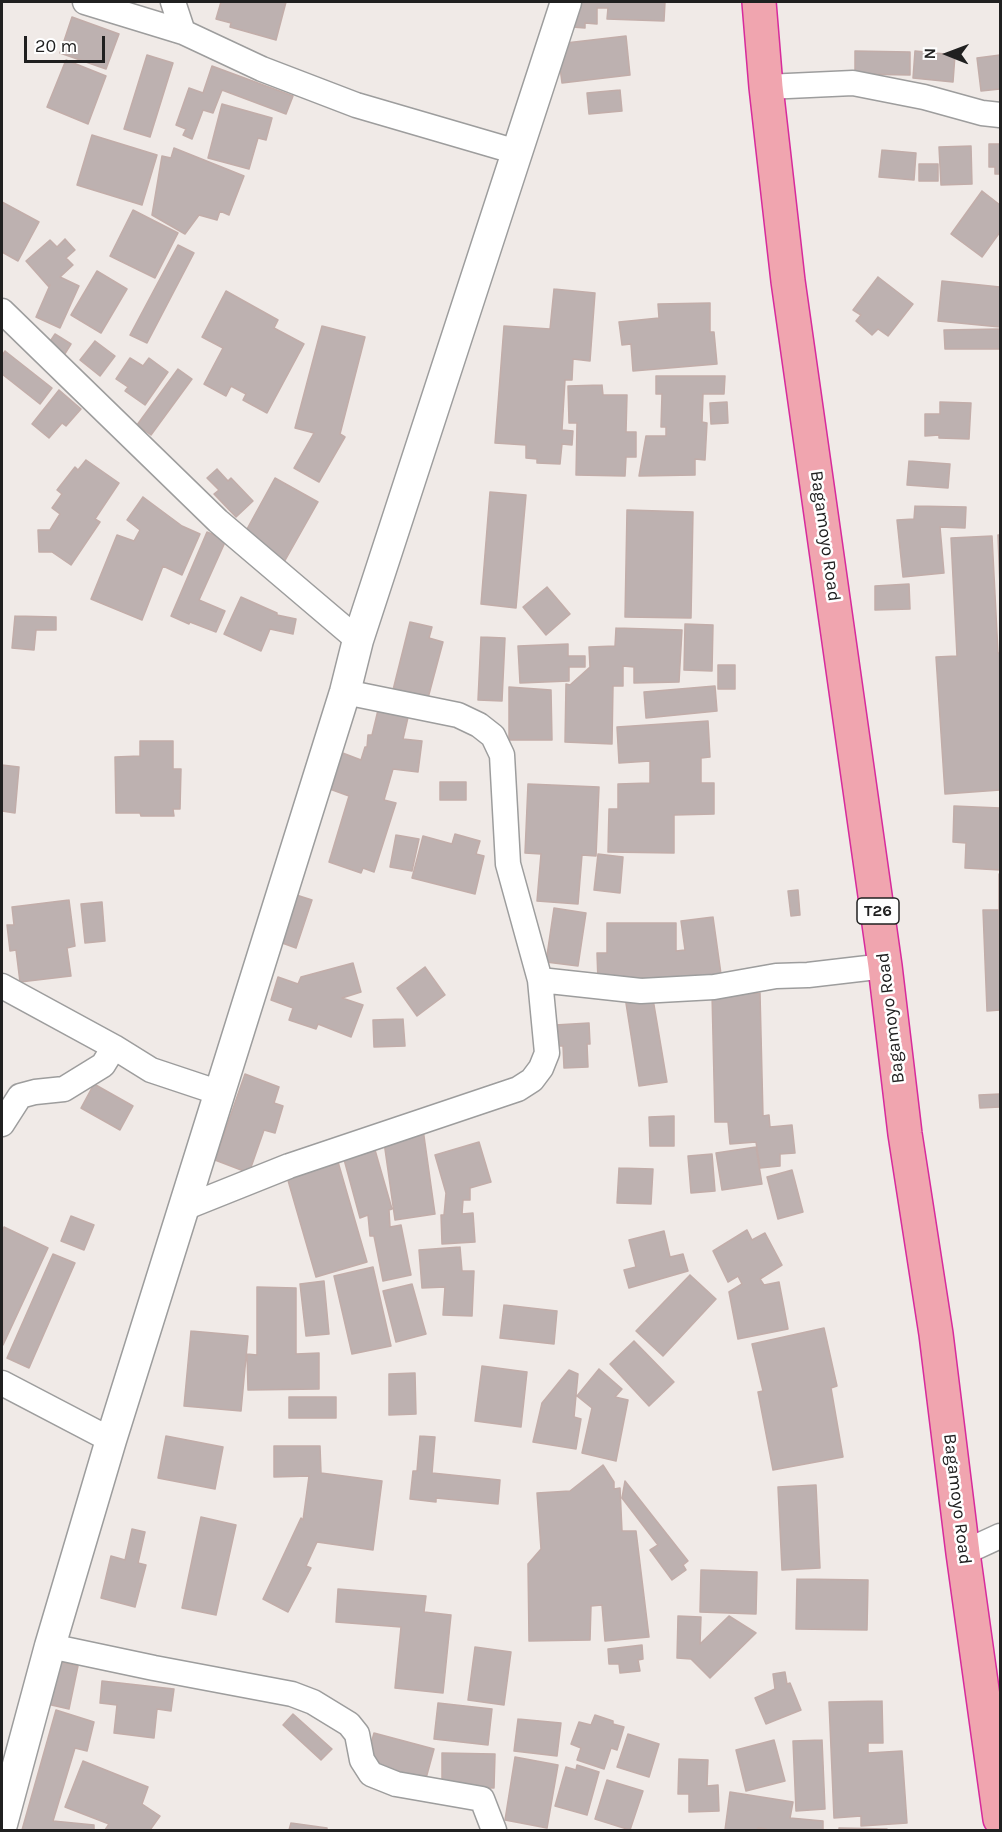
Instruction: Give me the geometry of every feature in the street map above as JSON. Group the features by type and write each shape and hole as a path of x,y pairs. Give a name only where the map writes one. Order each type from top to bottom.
{"highway":[{"name":"Bagamoyo Road","path":"759,2 766,87 788,281 885,966 905,1134 936,1334 963,1554 1000,1819"}],"street":[{"path":"86,2 183,32 261,69 356,105 517,152"},
{"path":"173,2 183,32"},
{"path":"2,1824 50,1646 111,1440 345,692 358,640 566,2"},
{"path":"766,87 853,82 924,97 982,113 1000,115"},
{"path":"2,311 218,521 358,640"},
{"path":"184,1208 289,1166 518,1089 532,1080 541,1068 547,1053 540,980 508,864 502,755 493,736 480,725 458,715 345,692"},
{"path":"540,980 641,991 714,987 776,976 808,975 885,966"},
{"path":"2,986 152,1070 220,1093"},
{"path":"2,1124 20,1096 64,1089 103,1065 114,1047"},
{"path":"2,1383 111,1440"},
{"path":"963,1554 1000,1536"},
{"path":"50,1646 292,1694 313,1702 349,1724 357,1734 362,1760 371,1774 396,1784 482,1799 494,1830"}],"building":[{"path":"221,2 286,2 276,40 230,27 231,23 216,19"},
{"path":"573,2 665,2 664,21 607,19 608,8 597,8 597,24 585,23 585,28 572,27"},
{"path":"72,17 119,34 106,69 60,53"},
{"path":"626,36 630,75 562,83 557,44"},
{"path":"855,51 910,52 910,75 855,74"},
{"path":"915,51 955,55 953,82 913,78"},
{"path":"147,55 173,63 150,137 124,129"},
{"path":"1000,55 1000,89 981,91 977,58"},
{"path":"66,60 106,76 88,124 47,107"},
{"path":"212,66 293,96 286,114 222,90 213,113 203,110 192,139 183,135 186,129 176,125 189,88 203,93"},
{"path":"620,90 622,111 589,114 587,93"},
{"path":"222,104 272,118 266,140 258,138 249,169 208,158"},
{"path":"92,135 157,155 142,205 77,185"},
{"path":"989,144 1000,144 1000,174 995,174 995,167 989,167"},
{"path":"971,146 972,184 941,185 939,147"},
{"path":"174,148 244,176 229,215 220,211 217,220 199,215 185,234 152,215 162,156 171,158"},
{"path":"882,150 916,153 914,180 879,177"},
{"path":"919,164 938,164 938,181 919,181"},
{"path":"982,191 1000,205 1000,232 982,257 951,234"},
{"path":"2,202 39,222 18,261 2,252"},
{"path":"133,210 178,233 155,278 110,256"},
{"path":"65,239 75,250 66,258 73,265 60,277 79,286 60,328 36,317 50,285 49,287 26,261 50,240 57,247"},
{"path":"178,245 194,253 147,343 130,335"},
{"path":"97,271 127,289 101,333 71,315"},
{"path":"878,277 913,304 888,336 878,329 872,335 856,321 861,315 853,310"},
{"path":"942,281 1000,287 1000,327 938,321"},
{"path":"554,289 595,293 590,361 573,359 572,380 565,380 562,430 573,431 572,445 562,444 560,464 537,463 537,459 526,458 526,445 495,443 504,326 550,329"},
{"path":"226,291 278,320 274,328 304,344 267,413 243,400 246,394 231,386 226,396 204,384 223,348 202,337"},
{"path":"710,303 710,332 714,332 717,364 633,371 631,344 622,345 619,322 659,318 658,304"},
{"path":"322,326 365,337 340,434 345,437 319,482 294,468 314,433 295,428"},
{"path":"1000,329 1000,349 945,349 944,330"},
{"path":"55,334 71,344 61,360 45,349"},
{"path":"95,341 115,356 100,376 80,360"},
{"path":"5,351 52,388 40,404 2,374 2,356"},
{"path":"130,358 143,366 149,358 168,372 145,405 125,391 128,387 116,379"},
{"path":"178,369 192,379 151,435 137,425"},
{"path":"656,376 725,376 724,394 703,394 702,422 707,423 705,460 695,459 695,475 639,476 646,436 666,436 666,427 661,427 662,394 656,394"},
{"path":"602,385 603,395 627,395 626,432 636,432 636,457 626,457 625,476 576,475 577,423 569,423 568,386"},
{"path":"59,390 81,409 66,426 62,423 49,438 32,424"},
{"path":"727,402 728,423 711,424 710,403"},
{"path":"940,402 971,403 969,439 939,438 939,435 925,436 925,414 940,414"},
{"path":"86,460 119,483 95,519 100,522 71,565 52,552 39,552 38,530 50,530 60,514 52,508 62,494 57,490 75,467 78,470"},
{"path":"909,461 950,464 948,488 907,485"},
{"path":"217,469 228,481 231,478 253,501 236,517 214,494 219,490 207,478"},
{"path":"275,478 318,502 283,564 241,540"},
{"path":"490,492 526,495 516,608 481,604"},
{"path":"143,497 182,526 200,534 182,575 163,566 142,620 91,599 117,535 134,541 140,530 127,520"},
{"path":"915,506 966,507 965,528 940,527 944,573 903,577 897,520 914,519"},
{"path":"627,510 693,512 691,618 625,617"},
{"path":"207,532 226,540 199,600 225,611 216,632 171,616"},
{"path":"998,535 1000,535 1000,587"},
{"path":"992,536 998,653 1000,653 1000,790 945,794 936,657 957,656 951,538"},
{"path":"909,584 910,609 875,610 875,586"},
{"path":"547,587 570,614 546,635 523,607"},
{"path":"241,597 277,615 296,619 293,634 270,629 261,651 224,634"},
{"path":"15,616 56,617 56,630 36,630 34,650 12,648"},
{"path":"410,622 432,627 429,638 443,642 428,698 392,694"},
{"path":"685,624 713,625 712,671 684,670"},
{"path":"616,628 682,630 679,682 634,683 634,667 623,666 623,686 613,686 612,744 565,742 566,684 570,685 590,667 589,647 615,646"},
{"path":"481,637 505,638 502,701 478,700"},
{"path":"568,644 568,656 585,656 585,667 569,667 569,681 520,683 518,646"},
{"path":"718,665 735,665 735,689 718,689"},
{"path":"715,686 717,711 646,718 644,692"},
{"path":"509,687 551,690 552,740 509,740"},
{"path":"379,706 409,713 403,739 422,741 418,772 393,769 384,800 396,803 374,872 363,868 361,873 329,862 349,796 327,788 340,752 361,760 365,747 367,747 368,735 372,735"},
{"path":"708,721 710,757 701,758 701,783 714,783 714,814 674,815 674,853 608,852 609,809 618,809 618,784 650,783 650,761 619,763 617,727"},
{"path":"140,741 173,741 173,769 181,769 180,809 173,809 174,816 116,813 115,757 140,756"},
{"path":"2,765 19,767 15,813 2,811"},
{"path":"440,782 466,782 466,800 440,800"},
{"path":"528,784 599,787 596,856 582,855 578,904 537,901 541,854 525,853"},
{"path":"954,806 1000,808 1000,870 965,868 966,843 953,842"},
{"path":"455,834 480,841 476,854 484,856 475,894 412,878 423,836 452,844"},
{"path":"396,835 419,839 412,871 390,867"},
{"path":"598,854 623,857 620,893 594,890"},
{"path":"999,874 1000,1010 987,1011 983,910 999,910"},
{"path":"798,890 800,915 791,916 788,891"},
{"path":"290,893 312,900 296,948 274,940"},
{"path":"69,900 75,946 67,948 71,976 20,982 16,950 10,951 7,925 14,925 12,907"},
{"path":"102,902 105,941 85,943 81,904"},
{"path":"554,908 586,913 578,966 546,962"},
{"path":"713,917 721,974 689,978 598,981 597,953 607,953 607,923 676,923 676,951 685,950 681,921"},
{"path":"353,963 361,992 342,998 363,1005 351,1037 318,1024 316,1029 289,1020 293,1008 271,1000 278,977 298,984 301,977"},
{"path":"425,967 445,995 417,1016 397,988"},
{"path":"652,993 667,1082 639,1086 625,997"},
{"path":"760,993 763,1116 769,1115 770,1127 792,1125 795,1153 780,1154 780,1166 760,1168 756,1142 730,1144 728,1122 715,1122 712,994"},
{"path":"403,1019 405,1046 374,1047 373,1020"},
{"path":"589,1023 588,1067 564,1068 563,1046 556,1046 555,1025"},
{"path":"245,1074 279,1087 274,1103 283,1106 275,1133 264,1130 249,1173 215,1160"},
{"path":"94,1084 133,1106 120,1130 81,1108"},
{"path":"1000,1094 1000,1107 980,1108 979,1095"},
{"path":"674,1116 674,1146 650,1146 649,1117"},
{"path":"423,1129 435,1214 395,1220 383,1135"},
{"path":"479,1142 491,1182 470,1188 470,1200 463,1200 462,1214 473,1213 475,1242 442,1244 441,1215 444,1215 446,1193 435,1155"},
{"path":"373,1143 392,1209 389,1210 390,1227 401,1225 411,1275 383,1281 374,1236 370,1236 368,1215 360,1218 342,1152"},
{"path":"756,1147 762,1184 722,1190 716,1153"},
{"path":"712,1154 715,1191 691,1193 688,1156"},
{"path":"336,1155 367,1262 316,1277 285,1170"},
{"path":"619,1168 653,1169 651,1204 617,1203"},
{"path":"792,1170 803,1212 778,1219 767,1177"},
{"path":"71,1216 94,1225 84,1250 61,1241"},
{"path":"4,1227 48,1248 3,1345 2,1233"},
{"path":"747,1230 752,1240 765,1233 782,1265 760,1279 764,1285 779,1282 788,1329 738,1339 729,1292 742,1284 738,1276 728,1282 713,1251"},
{"path":"664,1231 670,1257 683,1254 688,1271 629,1288 624,1270 636,1267 629,1240"},
{"path":"460,1247 462,1271 474,1271 472,1316 443,1315 445,1287 422,1288 419,1250"},
{"path":"53,1254 75,1263 29,1368 7,1358"},
{"path":"373,1267 391,1346 352,1354 334,1276"},
{"path":"690,1275 716,1299 663,1356 636,1331"},
{"path":"324,1281 329,1334 306,1336 300,1284"},
{"path":"412,1284 426,1334 396,1342 383,1291"},
{"path":"257,1287 296,1288 296,1354 319,1353 319,1389 248,1390 247,1354 257,1355"},
{"path":"504,1305 557,1311 554,1344 500,1338"},
{"path":"824,1328 837,1386 831,1388 843,1457 773,1470 758,1392 763,1391 752,1344"},
{"path":"191,1331 248,1336 241,1411 184,1406"},
{"path":"634,1341 674,1382 649,1406 610,1364"},
{"path":"482,1366 527,1372 521,1427 475,1421"},
{"path":"599,1369 622,1389 615,1397 628,1400 616,1461 582,1453 592,1408 577,1396"},
{"path":"569,1370 578,1374 574,1417 581,1419 576,1449 533,1442 542,1403"},
{"path":"415,1373 416,1414 389,1415 389,1374"},
{"path":"289,1397 336,1397 336,1418 289,1418"},
{"path":"166,1436 223,1447 215,1489 158,1478"},
{"path":"420,1436 435,1437 432,1473 500,1480 498,1504 436,1498 436,1502 410,1499 413,1471 417,1471"},
{"path":"274,1446 320,1446 321,1473 382,1481 373,1550 317,1542 306,1566 311,1568 288,1612 263,1599 301,1518 303,1520 309,1476 274,1477"},
{"path":"603,1465 614,1482 614,1489 620,1488 622,1531 636,1531 649,1637 605,1641 602,1605 591,1606 590,1640 529,1641 528,1564 541,1549 537,1493 570,1491"},
{"path":"625,1481 688,1561 683,1565 686,1570 672,1580 650,1550 658,1545 622,1498"},
{"path":"816,1485 820,1568 782,1570 778,1487"},
{"path":"201,1517 236,1525 216,1615 182,1608"},
{"path":"132,1529 145,1532 138,1563 146,1565 135,1607 101,1598 111,1556 125,1560"},
{"path":"701,1570 757,1572 756,1614 700,1612"},
{"path":"797,1579 868,1580 867,1630 796,1629"},
{"path":"338,1589 426,1596 424,1612 451,1615 443,1693 395,1688 401,1627 336,1622"},
{"path":"678,1616 701,1617 700,1644 729,1616 756,1633 710,1678 691,1659 677,1658"},
{"path":"642,1645 643,1659 638,1660 640,1671 620,1673 619,1664 609,1664 608,1649"},
{"path":"475,1647 511,1652 504,1705 468,1700"},
{"path":"57,1661 78,1666 69,1709 47,1704"},
{"path":"785,1672 787,1684 790,1683 801,1710 766,1724 755,1698 775,1689 773,1674"},
{"path":"102,1681 174,1689 171,1711 157,1709 154,1738 114,1733 117,1705 100,1703"},
{"path":"882,1701 883,1743 868,1743 868,1753 902,1751 907,1823 861,1826 861,1816 834,1818 829,1702"},
{"path":"438,1703 492,1709 488,1745 434,1739"},
{"path":"56,1710 94,1722 87,1751 75,1748 53,1821 94,1825 94,1830 22,1830"},
{"path":"293,1714 332,1749 321,1760 283,1725"},
{"path":"595,1715 624,1727 617,1750 611,1748 604,1769 577,1760 581,1748 571,1744 579,1722 591,1725"},
{"path":"518,1719 561,1723 557,1756 514,1751"},
{"path":"374,1733 434,1749 425,1782 365,1766"},
{"path":"628,1734 659,1744 649,1777 617,1767"},
{"path":"774,1740 785,1781 746,1791 736,1750"},
{"path":"822,1740 825,1809 796,1811 793,1741"},
{"path":"442,1753 495,1754 494,1788 442,1787"},
{"path":"515,1757 558,1765 547,1828 505,1820"},
{"path":"679,1759 708,1760 707,1786 718,1785 719,1811 689,1812 689,1794 678,1794"},
{"path":"83,1761 148,1787 142,1804 160,1816 150,1830 105,1830 109,1824 65,1807"},
{"path":"577,1765 599,1772 587,1815 555,1806 566,1767 576,1770"},
{"path":"607,1780 643,1791 630,1830 595,1819"},
{"path":"730,1792 793,1802 790,1818 823,1821 823,1830 758,1828 757,1830 725,1830"},
{"path":"291,1823 327,1828 327,1830 289,1830"},
{"path":"839,1828 887,1829 887,1830 839,1830"}]}
